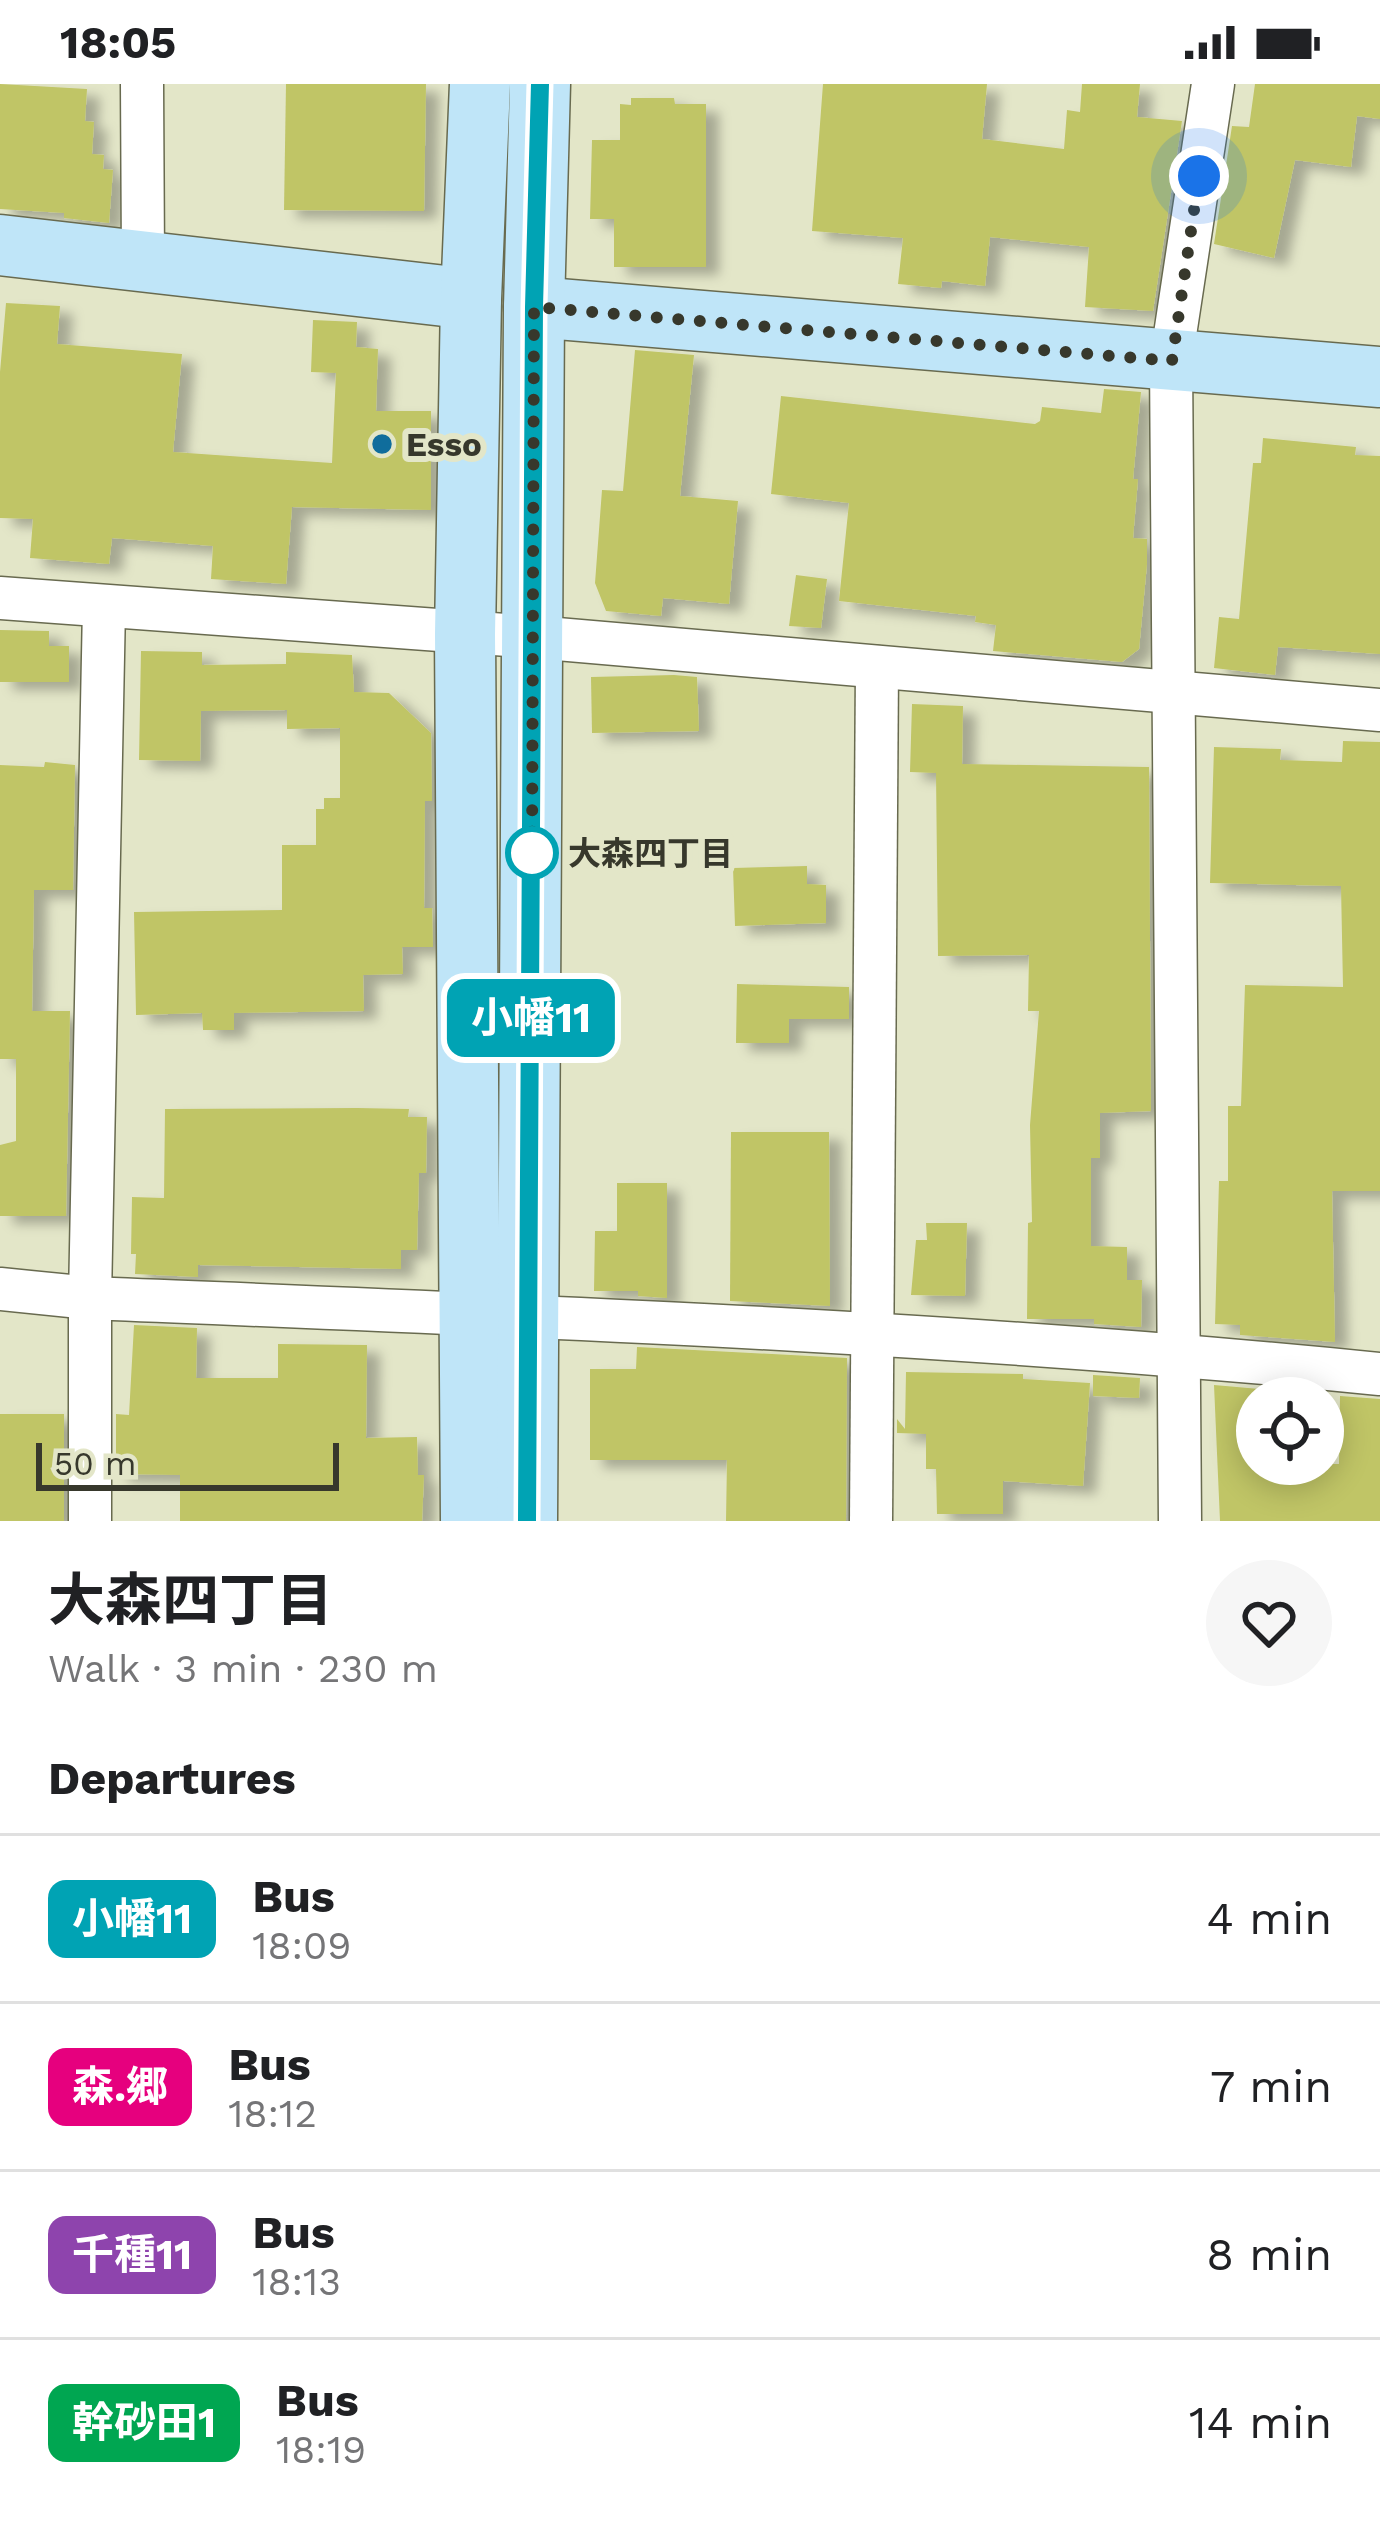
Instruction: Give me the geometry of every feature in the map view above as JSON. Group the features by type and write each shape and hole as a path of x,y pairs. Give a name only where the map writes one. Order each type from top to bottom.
{"street":[{"path":"142,84 143,259"},
{"path":"480,84 465,634 500,1316 527,1521"},
{"path":"472,1521 500,1316 534,637 540,84"},
{"path":"1180,1521 1172,361 1213,84"},
{"path":"0,245 471,299"},
{"path":"534,307 1380,377"},
{"path":"0,598 1175,689 1380,710"},
{"path":"90,1521 104,608"},
{"path":"871,1521 877,667"},
{"path":"0,1289 90,1298 872,1332 1380,1374"}],"building":[{"path":"0,84 87,89 85,121 94,122 92,154 104,155 103,169 113,170 109,223 64,218 64,213 0,209"},
{"path":"286,84 426,84 424,211 284,210"},
{"path":"823,84 987,84 982,139 1064,149 1067,110 1080,112 1082,84 1140,84 1137,117 1182,121 1153,311 1085,307 1089,247 990,237 985,286 942,281 941,288 898,284 903,238 812,231"},
{"path":"1255,84 1380,84 1380,119 1357,116 1351,167 1295,160 1274,258 1214,244 1232,126 1249,127"},
{"path":"631,98 706,104 706,267 614,267 614,219 590,219 592,140 620,140 620,104 631,105"},
{"path":"6,303 60,306 57,344 182,354 173,452 332,463 336,373 311,372 313,320 357,322 356,347 378,349 376,411 431,411 431,510 292,507 286,584 211,579 213,546 112,538 109,564 30,558 33,519 0,518 0,372"},
{"path":"635,350 694,355 680,496 738,501 729,604 663,598 661,616 606,611 595,583 602,490 623,491"},
{"path":"1104,389 1141,392 1133,538 1147,539 1147,564 1139,649 1122,662 993,651 996,625 975,622 976,616 839,601 849,503 771,494 781,396 1035,424 1042,407 1101,413"},
{"path":"1263,438 1356,447 1355,455 1380,456 1380,654 1278,647 1275,675 1214,668 1219,617 1239,619 1253,463 1261,463"},
{"path":"796,575 827,579 821,628 789,626"},
{"path":"0,630 49,631 49,646 69,646 69,682 0,682"},
{"path":"141,651 202,652 202,665 286,664 286,652 352,655 354,692 389,693 431,733 432,801 425,801 424,908 432,908 433,947 402,947 403,974 363,975 364,1011 234,1013 234,1030 203,1030 202,1013 136,1015 134,912 282,910 282,845 316,845 316,809 324,809 324,798 340,798 340,728 287,729 287,710 201,711 200,761 139,760"},
{"path":"591,677 697,677 699,731 592,733"},
{"path":"912,704 963,706 962,764 1149,767 1151,1111 1100,1113 1100,1158 1091,1158 1091,1246 1127,1247 1127,1280 1142,1280 1141,1327 1094,1324 1094,1319 1027,1319 1030,1125 1039,1011 1028,1011 1029,955 938,956 936,773 910,772"},
{"path":"1343,741 1380,742 1380,1191 1332,1191 1335,1342 1240,1335 1240,1325 1215,1324 1219,1181 1228,1181 1228,1106 1241,1106 1245,985 1343,987 1341,886 1210,883 1214,747 1281,749 1280,760 1342,762"},
{"path":"45,762 75,765 73,890 34,890 32,1011 70,1011 66,1216 0,1216 0,1145 16,1141 16,1059 0,1059 0,765 44,767"},
{"path":"807,866 807,884 826,885 826,923 735,926 733,868"},
{"path":"737,984 849,987 849,1019 789,1019 789,1043 736,1043"},
{"path":"165,1109 409,1109 408,1117 427,1117 426,1173 419,1173 417,1250 401,1250 401,1269 198,1265 198,1277 135,1274 132,1197 164,1198"},
{"path":"731,1132 829,1132 830,1306 730,1301"},
{"path":"617,1183 667,1183 667,1298 638,1296 638,1291 594,1291 595,1231 617,1231"},
{"path":"926,1223 967,1223 965,1296 911,1295 916,1240 927,1240"},
{"path":"134,1325 197,1328 196,1378 278,1378 278,1344 367,1345 366,1438 417,1437 418,1475 424,1475 422,1521 180,1521 180,1475 116,1474 116,1414 129,1415"},
{"path":"637,1347 847,1358 846,1521 726,1521 727,1460 590,1460 590,1369 636,1369"},
{"path":"906,1372 1023,1374 1023,1379 1090,1383 1083,1486 1003,1481 1003,1514 937,1514 936,1469 926,1469 926,1434 897,1433 897,1419 905,1429"},
{"path":"1093,1375 1140,1378 1139,1398 1093,1396"},
{"path":"1214,1385 1236,1387 1236,1485 1344,1485 1344,1396 1380,1399 1380,1521 1220,1521"},
{"path":"0,1414 64,1414 64,1521 0,1521"}],"bus line":[{"name":"小幡11","path":"527,1521 534,307 540,84"}],"place":[{"name":"Esso","path":"382,444"},
{"name":"大森四丁目","path":"532,853"}],"route":[{"path":"532,853 532,864 534,307 1172,361 1199,176"}]}
